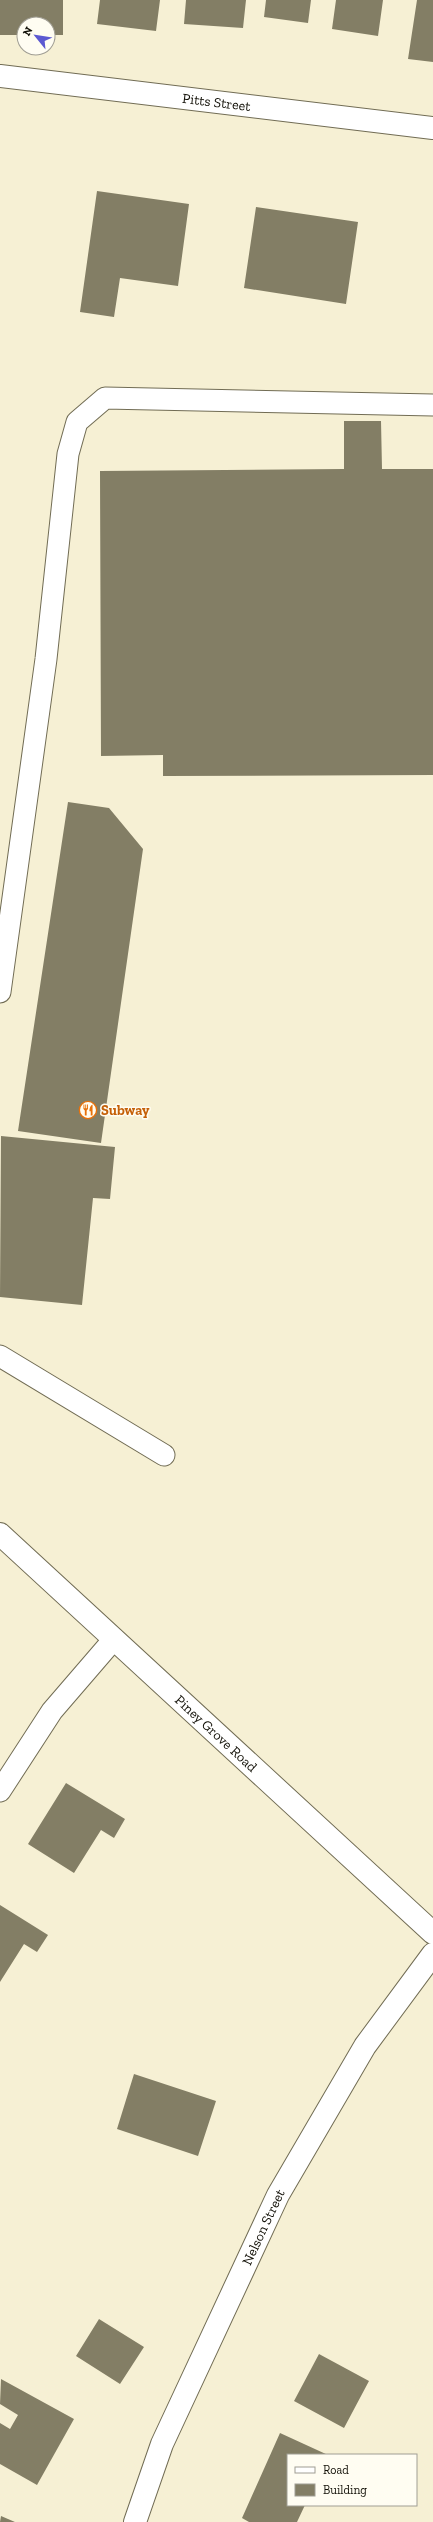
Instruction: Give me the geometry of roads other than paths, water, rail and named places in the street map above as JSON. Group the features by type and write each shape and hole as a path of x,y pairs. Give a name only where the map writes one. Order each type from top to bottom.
{"street":[{"name":"Pitts Street","path":"0,76 433,128"},
{"name":"Piney Grove Road","path":"0,1534 433,1933"},
{"name":"Nelson Street","path":"135,2522 162,2444 278,2195 365,2046 433,1954"}],"lane":[{"path":"0,992 46,659 68,454 77,422 105,398 433,405"},
{"path":"0,1356 164,1455"},
{"path":"0,1792 52,1711 114,1639"}],"place":[{"name":"Subway","path":"88,1110"}]}
